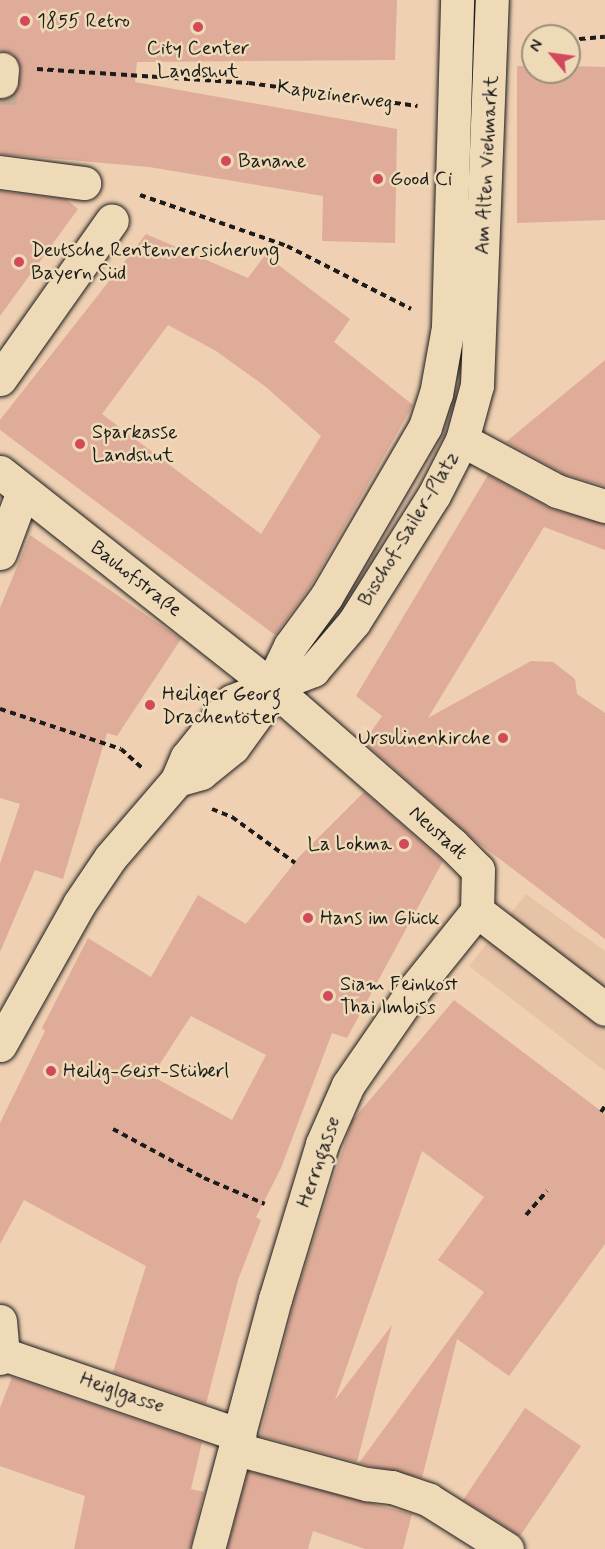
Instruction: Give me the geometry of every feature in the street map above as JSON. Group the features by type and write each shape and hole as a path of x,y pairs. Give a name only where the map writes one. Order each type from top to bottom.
{"street":[{"name":"Am Alten Viehmarkt","path":"448,327 451,111 457,0"},
{"name":"Am Alten Viehmarkt","path":"480,330 492,0"},
{"path":"0,172 84,183"},
{"path":"0,379 112,220"},
{"name":"Bischof-Sailer-Platz","path":"0,1045 79,904 110,858 172,785 201,773 233,747 272,687 290,646 326,597 425,427 436,394 448,327"},
{"name":"Bischof-Sailer-Platz","path":"272,687 313,670 354,622 434,495 462,440 477,385 480,330"},
{"path":"462,440 557,491 605,506"},
{"path":"0,553 12,482"},
{"name":"Bauhofstraße","path":"12,482 272,687"},
{"name":"Neustadt","path":"272,687 478,870 477,911"},
{"path":"477,911 605,1009"},
{"name":"Herrngasse","path":"208,1549 299,1219 322,1144 348,1084 415,988 477,911"},
{"name":"Heiglgasse","path":"0,1321 2,1356 238,1442"},
{"path":"238,1442 420,1497 507,1549"}],"path":[{"path":"581,39 605,37"},
{"name":"Kapuzinerweg","path":"1,75 79,69 249,83 451,111"},
{"path":"133,192 287,246 448,327"},
{"path":"0,709 121,749 172,785 232,817 295,863"},
{"path":"601,1112 605,1106"},
{"path":"113,1129 204,1179 299,1219"},
{"path":"526,1215 547,1191"}],"shaded area":[{"path":"526,894 605,951 605,1071 469,966"}],"building":[{"path":"0,0 397,0 395,60 137,62 135,82 397,129 395,243 322,241 323,196 149,167 0,154 0,100 16,92 21,71 13,54 0,51"},
{"path":"517,66 521,66 521,84 581,84 581,66 605,67 605,220 517,223"},
{"name":"Deutsche Rentenversicherung Bayern Süd","path":"0,191 66,199 78,209 0,316"},
{"name":"Sparkasse Landshut","path":"146,234 248,278 265,255 350,319 334,342 413,405 310,587 275,635 0,430 0,420","holes":["168,325 216,351 266,387 321,436 261,534 102,414"]},
{"path":"605,360 605,486 564,474 506,442"},
{"path":"488,475 551,509 605,524 605,550 544,527 428,718 531,661 553,662 575,679 577,694 605,713 605,939 472,838 364,742 382,716 356,696"},
{"path":"30,535 181,639 117,736 107,733 63,879 35,870 0,952 0,864 20,804 0,798 0,608"},
{"path":"364,792 443,861 347,1038 332,1033 281,1168 256,1217 261,1220 238,1280 206,1404 113,1372 146,1266 24,1200 0,1244 0,1123 45,1031 42,1028 88,938 151,977 198,895 246,924 299,857","holes":["191,1016 266,1055 232,1120 152,1076"]},
{"path":"454,1000 605,1114 605,1244 509,1376 457,1339 422,1478 359,1463 484,1292 438,1260 484,1197 422,1151 335,1400 392,1325 357,1462 260,1436 296,1295 352,1121"},
{"path":"12,1377 202,1442 191,1489 204,1492 190,1549 74,1549 85,1496 0,1466 0,1408"},
{"path":"525,1408 581,1446 520,1536 463,1500"},
{"path":"248,1471 412,1514 403,1549 365,1549 313,1531 308,1549 227,1549"}],"tunnel":[{"path":"0,104 1,81"}],"place":[{"name":"1855 Retro","path":"25,21"},
{"name":"City Center Landshut","path":"198,27"},
{"name":"Banane","path":"226,161"},
{"name":"Good Ci","path":"378,179"},
{"name":"Deutsche Rentenversicherung Bayern Süd","path":"19,262"},
{"name":"Sparkasse Landshut","path":"80,444"},
{"name":"Heiliger Georg Drachentöter","path":"150,705"},
{"name":"Ursulinenkirche","path":"503,738"},
{"name":"La Lokma","path":"404,844"},
{"name":"Hans im Glück","path":"308,918"},
{"name":"Siam Feinkost Thai Imbiss","path":"328,996"},
{"name":"Heilig-Geist-Stüberl","path":"51,1071"}]}
